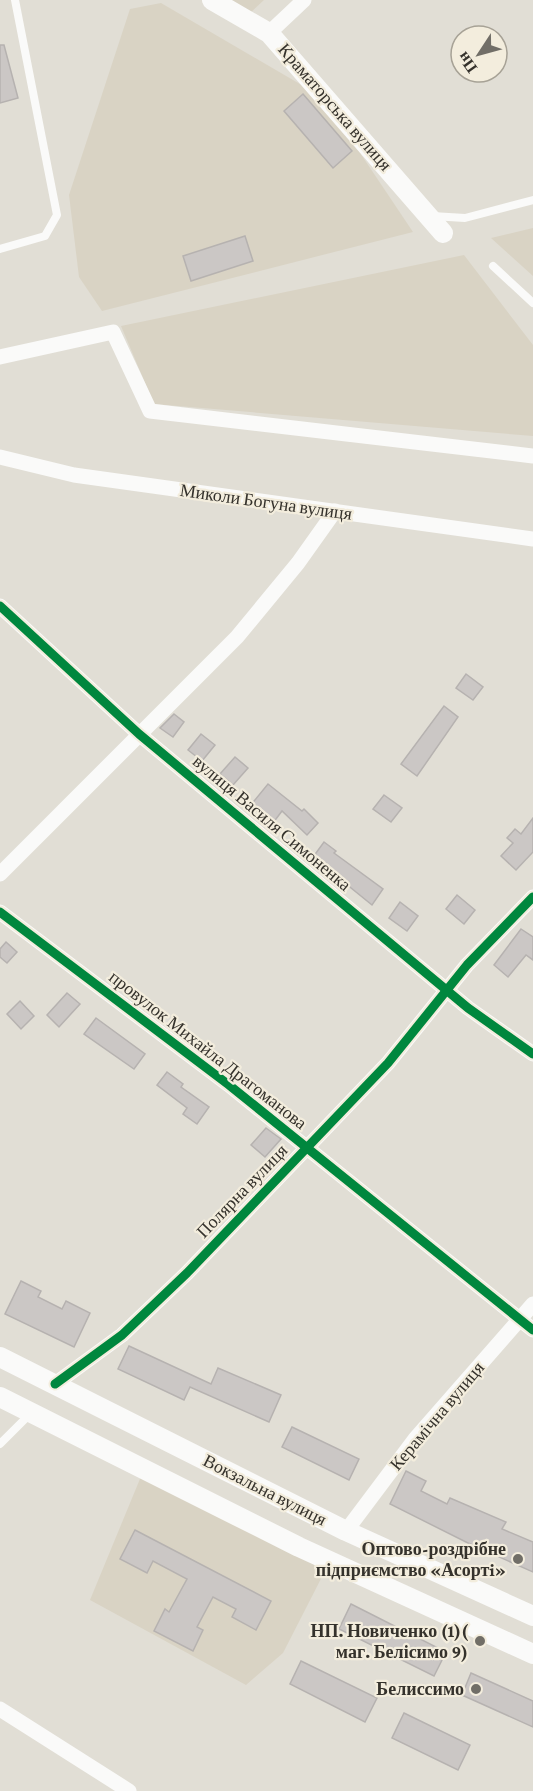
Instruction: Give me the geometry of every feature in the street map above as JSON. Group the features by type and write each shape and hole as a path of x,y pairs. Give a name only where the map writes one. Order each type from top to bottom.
{"street":[{"name":"Краматорська вулиця","path":"212,0 269,33 443,232"},
{"path":"269,33 304,0"},
{"path":"0,357 113,332 150,411 533,456"},
{"name":"Миколи Богуна вулиця","path":"0,456 74,475 533,539"},
{"path":"0,874 237,637 298,563 335,511"},
{"name":"вулиця Василя Симоненка","path":"0,606 139,734 447,989 533,1054"},
{"name":"Полярна вулиця","path":"55,1384 94,1358 135,1324 388,1063 447,989 533,897"},
{"name":"провулок Михайла Драгоманова","path":"0,912 229,1085 533,1330"},
{"name":"Керамічна вулиця","path":"346,1531 415,1439 533,1304"},
{"name":"Вокзальна вулиця","path":"0,1357 346,1531 533,1616"},
{"name":"Вокзальна вулиця","path":"0,1397 299,1547 533,1654"},
{"path":"0,1709 129,1791"}],"lane":[{"path":"0,249 45,236 57,215 15,0"},
{"path":"430,216 465,218 533,200"},
{"path":"493,266 533,303"},
{"path":"0,1444 31,1413"}],"shaded area":[{"path":"224,0 264,0 249,14"},
{"path":"161,3 305,87 348,135 413,232 102,311 79,277 69,195 130,9"},
{"path":"533,228 533,276 491,238"},
{"path":"464,255 533,345 533,436 154,404 121,326"},
{"path":"142,1474 327,1567 283,1653 246,1685 90,1600"}],"building":[{"path":"0,45 4,45 18,98 0,103"},
{"path":"303,94 352,151 333,168 284,111"},
{"path":"245,236 253,261 191,281 183,256"},
{"path":"466,674 483,687 473,700 456,688"},
{"path":"444,706 458,717 417,776 401,764"},
{"path":"174,714 184,722 173,737 160,728"},
{"path":"201,734 215,745 202,761 188,750"},
{"path":"235,757 248,768 233,785 220,774"},
{"path":"268,784 302,811 304,809 318,823 307,835 282,811 273,823 250,806"},
{"path":"384,795 402,808 391,822 373,809"},
{"path":"533,818 533,852 516,870 501,856 513,843 507,838 515,829 521,834"},
{"path":"324,842 336,851 334,853 383,889 372,905 313,857"},
{"path":"457,895 475,910 464,924 446,909"},
{"path":"400,902 418,916 407,931 389,918"},
{"path":"521,929 533,937 533,960 526,955 508,977 494,965"},
{"path":"6,942 17,952 7,963 0,957 0,949"},
{"path":"67,993 80,1004 59,1027 47,1015"},
{"path":"20,1001 34,1016 21,1029 7,1014"},
{"path":"96,1018 145,1054 134,1069 84,1034"},
{"path":"167,1072 183,1084 181,1087 209,1107 197,1124 183,1114 187,1108 157,1085"},
{"path":"266,1128 281,1139 265,1157 251,1145"},
{"path":"21,1281 41,1291 38,1297 62,1309 66,1301 90,1313 74,1347 5,1314"},
{"path":"129,1346 211,1384 218,1368 281,1395 269,1422 190,1387 184,1400 118,1369"},
{"path":"292,1427 359,1459 349,1480 282,1447"},
{"path":"406,1471 426,1481 421,1491 447,1504 450,1498 506,1522 502,1529 533,1542 533,1572 390,1504"},
{"path":"135,1530 271,1601 256,1630 232,1617 236,1609 213,1597 197,1627 203,1630 193,1651 154,1631 165,1609 169,1612 187,1579 153,1561 147,1573 120,1559"},
{"path":"351,1604 446,1652 434,1676 339,1629"},
{"path":"301,1661 377,1698 365,1722 290,1684"},
{"path":"471,1673 533,1701 533,1727 462,1695"},
{"path":"404,1713 470,1745 458,1770 392,1738"}],"cycle path":[{"path":"0,606 139,734 468,1008 533,1054"},
{"path":"55,1384 122,1335 187,1273 388,1063 467,965 533,897"},
{"path":"0,912 229,1085 533,1330"}],"place":[{"name":"Оптово-роздрібне підприємство «Асортi»","path":"518,1559"},
{"name":"НП. Новиченко (1)( маг. Белісимо 9)","path":"480,1641"},
{"name":"Белиссимо","path":"476,1689"}]}
